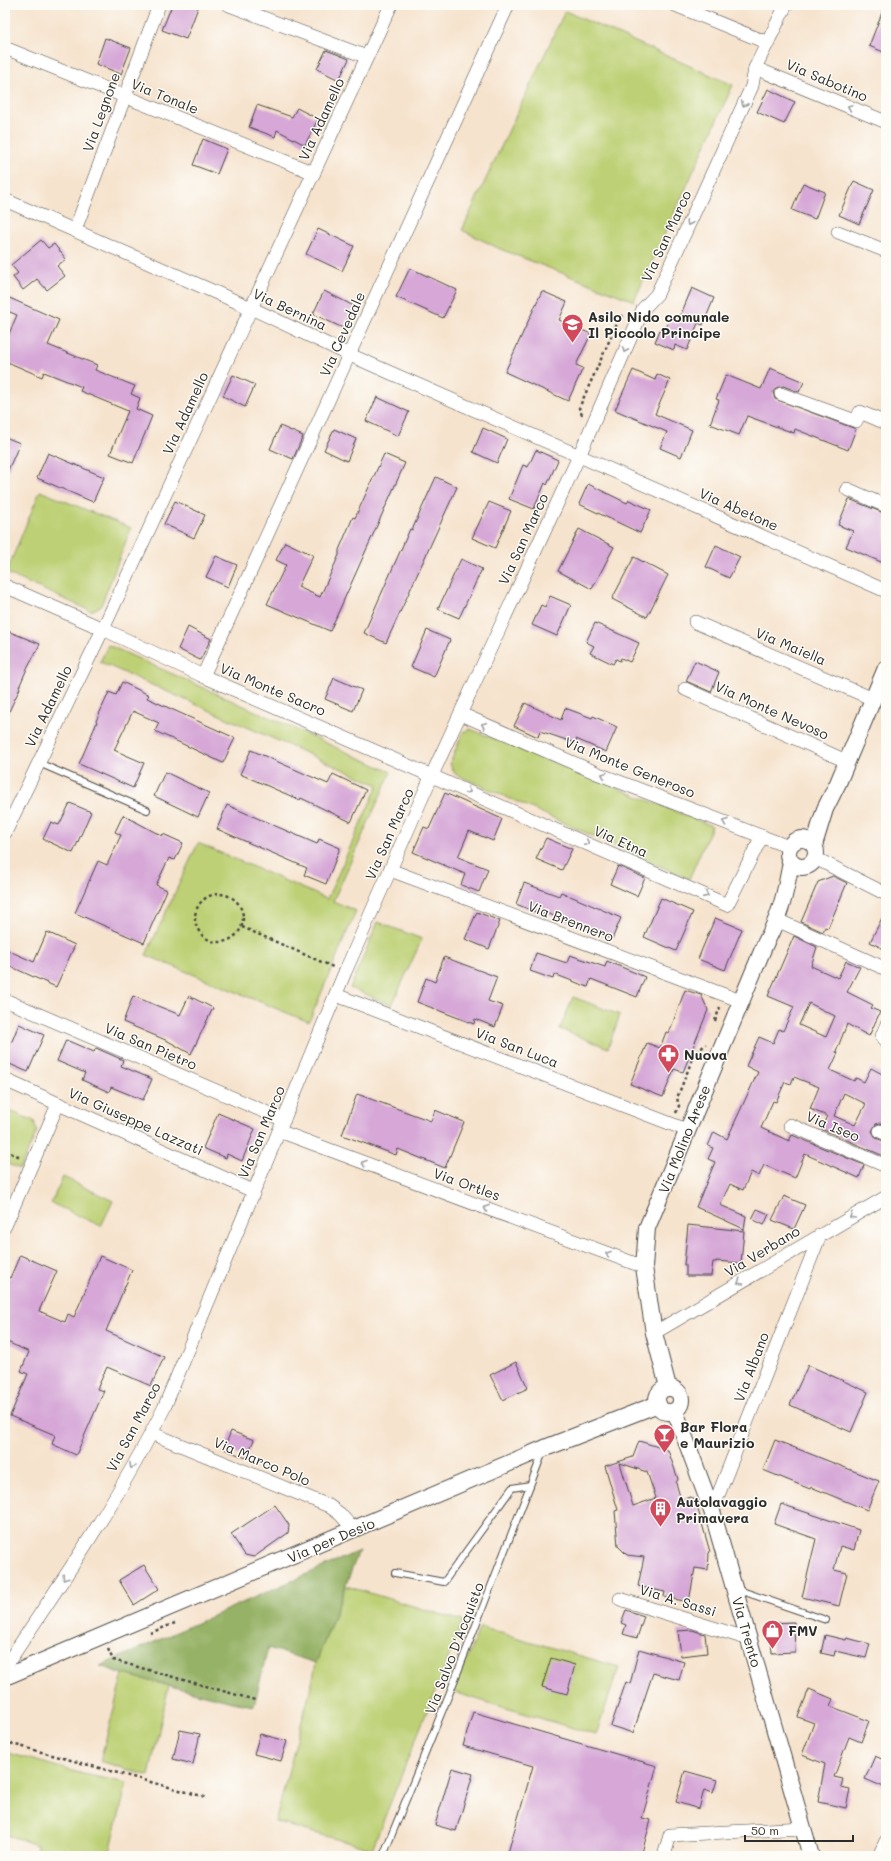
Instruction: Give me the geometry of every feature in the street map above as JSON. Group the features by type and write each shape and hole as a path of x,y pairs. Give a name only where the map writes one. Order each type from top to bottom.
{"street":[{"name":"Via Legnone","path":"75,230 159,5"},
{"path":"229,5 368,57"},
{"name":"Via Adamello","path":"5,833 103,629 391,5"},
{"name":"Via Cevedale","path":"203,676 508,5"},
{"path":"675,5 768,43"},
{"name":"Via San Marco","path":"5,1667 79,1555 151,1433 164,1408 345,972 432,775 579,456 643,309 657,294 752,86 755,68 786,5"},
{"name":"Via Tonale","path":"5,48 314,173"},
{"name":"Via Sabotino","path":"755,68 886,122"},
{"name":"Via Bernina","path":"5,200 251,308 350,355 579,456"},
{"path":"838,232 886,251"},
{"path":"781,394 856,421 860,412 886,423"},
{"name":"Via Abetone","path":"579,456 886,591"},
{"path":"847,489 886,506"},
{"name":"Via Monte Sacro","path":"5,586 103,629 203,676 432,775"},
{"name":"Via Maiella","path":"695,622 873,699"},
{"name":"Via Molino Arese","path":"668,1387 654,1333 644,1267 647,1228 765,944 777,920 802,853 825,809 886,668"},
{"name":"Via Monte Nevoso","path":"685,689 846,761"},
{"name":"Via Monte Generoso","path":"461,714 600,774 762,836 802,853 886,894"},
{"name":"Via Etna","path":"432,775 727,905 762,836"},
{"name":"Via Brennero","path":"390,870 742,1001"},
{"path":"777,920 886,969"},
{"name":"Via San Luca","path":"336,995 687,1130"},
{"name":"Via San Pietro","path":"5,1000 281,1126"},
{"path":"886,1026 882,1036 886,1041"},
{"name":"Via Giuseppe Lazzati","path":"5,1080 253,1191"},
{"path":"5,1226 58,1104"},
{"name":"Via Iseo","path":"790,1125 886,1166"},
{"name":"Via Ortles","path":"281,1126 644,1267"},
{"name":"Via Verbano","path":"654,1333 886,1196"},
{"name":"Via Albano","path":"712,1511 820,1235"},
{"path":"668,1387 673,1388 680,1394 681,1403 675,1411 665,1412 658,1404 657,1400 660,1391 668,1387"},
{"name":"Via per Desio","path":"5,1677 545,1448 658,1404"},
{"name":"Via Trento","path":"675,1411 712,1511 811,1856"},
{"name":"Via Marco Polo","path":"151,1433 329,1506 340,1514 354,1530"},
{"name":"Via A. Sassi","path":"620,1599 749,1639"},
{"path":"664,1856 670,1835 803,1828"}],"lane":[{"path":"38,763 147,810"},
{"name":"Via Salvo D'Acquisto","path":"383,1856 450,1692 545,1448"},
{"path":"395,1573 444,1582 512,1488 530,1485"},
{"path":"734,1588 826,1620"}],"path":[{"path":"221,893 229,895 235,899 243,912 242,927 230,940 213,942 199,933 195,925 194,917 196,908 200,901 206,896 221,893"},
{"path":"242,927 345,972"},
{"path":"714,1023 725,995"},
{"path":"671,1124 679,1106 677,1098 694,1054 707,1044 709,1037"},
{"path":"5,1151 32,1162"},
{"path":"102,1636 113,1660 255,1700"},
{"path":"5,1742 204,1797"}],"green space":[{"path":"565,11 733,85 634,301 500,249 462,230"},
{"path":"40,491 131,528 101,606 91,611 6,573"},
{"path":"108,645 391,772 333,901 356,911 309,1022 146,955 198,843 327,899 378,785 100,662"},
{"path":"470,729 712,826 689,879 455,774 450,764 463,732"},
{"path":"378,922 422,939 392,1005 350,988"},
{"path":"573,997 620,1015 608,1048 560,1029"},
{"path":"5,1109 34,1121 37,1131 20,1169 5,1163"},
{"path":"63,1177 113,1201 101,1226 51,1203"},
{"path":"359,1551 316,1663 268,1648 254,1706 232,1702 123,1674 100,1666"},
{"path":"346,1586 463,1621 372,1849 275,1822 316,1663"},
{"path":"480,1627 619,1667 596,1735 453,1692"},
{"path":"123,1674 169,1685 149,1776 100,1761"},
{"path":"5,1752 83,1774 127,1783 109,1856 35,1856 37,1845 5,1834"}],"building":[{"path":"172,5 199,5 186,39 162,30"},
{"path":"886,5 886,53 869,46"},
{"path":"105,38 131,48 121,74 96,64"},
{"path":"326,50 349,59 339,80 317,69"},
{"path":"768,89 795,102 784,124 757,112"},
{"path":"257,105 292,117 297,108 318,119 305,145 277,130 275,137 249,127"},
{"path":"203,139 227,149 217,174 193,165"},
{"path":"854,181 874,190 859,224 839,215"},
{"path":"803,183 825,192 815,219 792,210"},
{"path":"318,229 354,246 342,271 306,254"},
{"path":"41,240 48,248 54,244 66,259 57,266 65,276 47,290 37,279 23,290 13,277 18,273 11,265"},
{"path":"410,268 457,290 443,318 396,297"},
{"path":"692,288 714,298 703,325 698,323 687,350 675,345 674,350 655,342 660,330 665,331 670,318 678,321"},
{"path":"324,291 354,306 343,328 313,314"},
{"path":"542,291 567,302 559,320 591,334 576,365 583,368 568,401 505,372"},
{"path":"5,296 59,320 48,345 97,365 95,370 135,386 131,394 140,398 136,409 152,416 133,463 110,454 128,411 80,391 82,387 44,372 42,377 5,361 5,343 17,315 5,310"},
{"path":"770,368 804,382 799,392 783,386 776,388 773,392 775,399 856,429 848,450 795,429 794,433 747,416 739,435 710,424 719,400 716,399 726,375 761,389"},
{"path":"633,370 655,380 657,374 670,380 655,414 692,430 681,457 660,448 667,432 615,410"},
{"path":"233,375 255,385 245,407 223,396"},
{"path":"377,397 409,412 398,436 366,421"},
{"path":"280,426 303,436 293,459 270,449"},
{"path":"483,428 507,439 497,463 473,452"},
{"path":"334,429 356,439 347,461 324,450"},
{"path":"5,437 20,443 5,477"},
{"path":"536,450 558,460 547,485 545,483 534,509 509,499 523,465 528,467"},
{"path":"48,453 104,477 93,502 37,478"},
{"path":"384,454 405,463 330,631 267,604 286,565 276,560 285,542 313,555 298,587 320,597 339,555 339,550 353,517 355,518"},
{"path":"436,477 457,487 386,643 364,633 410,529 412,530"},
{"path":"588,484 627,503 629,500 651,510 640,533 579,504"},
{"path":"849,499 886,514 886,564 846,547 853,531 838,525"},
{"path":"175,501 205,515 194,538 164,524"},
{"path":"489,502 511,511 495,548 472,538"},
{"path":"579,529 614,547 592,589 558,571"},
{"path":"716,545 740,557 729,578 706,567"},
{"path":"216,556 237,565 228,587 206,577"},
{"path":"634,557 668,575 647,617 612,599"},
{"path":"461,559 482,569 459,618 438,609"},
{"path":"550,596 571,605 557,636 532,625 541,605 545,607"},
{"path":"595,623 639,643 630,662 621,658 620,661 616,659 613,664 590,653 594,646 586,642"},
{"path":"188,627 211,639 200,660 178,649"},
{"path":"5,630 40,644 26,671 5,720"},
{"path":"427,630 450,640 434,677 411,667"},
{"path":"695,661 719,672 711,692 686,681"},
{"path":"334,678 362,690 353,711 325,699"},
{"path":"122,682 149,695 147,698 235,738 223,763 155,731 159,723 133,711 114,750 144,763 133,788 79,764 109,692 116,695"},
{"path":"525,703 561,720 565,708 592,718 593,716 617,727 606,752 576,739 575,743 540,731 538,737 514,726"},
{"path":"251,750 328,784 333,774 366,790 351,822 301,798 300,800 240,774"},
{"path":"165,772 209,793 198,817 154,796"},
{"path":"445,793 502,819 493,841 469,831 458,857 488,869 479,892 461,885 465,874 413,852 424,827 429,829"},
{"path":"70,803 91,812 73,853 43,839 51,822 59,825"},
{"path":"227,805 317,844 319,839 340,848 326,884 304,875 307,868 217,829"},
{"path":"123,815 162,836 163,834 183,843 175,860 169,858 156,885 167,890 144,943 75,913 98,861 107,865 121,835 115,832"},
{"path":"546,838 572,849 562,870 536,859"},
{"path":"618,866 645,878 637,896 610,884"},
{"path":"833,876 847,883 828,928 825,927 823,932 801,922 818,882"},
{"path":"524,883 559,896 561,892 621,918 612,939 544,912 543,915 516,904"},
{"path":"661,898 693,912 676,951 644,937"},
{"path":"886,910 886,950 870,942"},
{"path":"477,912 500,921 489,949 465,939"},
{"path":"715,918 742,929 725,970 698,959"},
{"path":"47,932 75,945 56,987 5,964 5,949 34,962"},
{"path":"794,936 817,947 811,966 838,978 846,961 860,967 847,992 873,1005 871,1008 880,1012 869,1036 847,1024 836,1052 838,1053 830,1070 854,1081 856,1078 864,1082 871,1068 886,1076 886,1125 880,1123 876,1124 872,1131 876,1138 886,1142 886,1157 821,1129 827,1116 810,1109 819,1087 794,1077 791,1084 785,1082 776,1102 773,1101 761,1128 789,1141 792,1135 864,1165 859,1178 805,1154 795,1178 764,1165 759,1176 751,1172 743,1190 730,1184 720,1205 746,1216 744,1229 696,1207 715,1162 708,1159 713,1148 708,1146 714,1132 727,1139 758,1072 746,1066 759,1037 773,1043 779,1029 783,1031 794,1007 768,996","holes":["809,1003 835,1016 826,1037 799,1025","844,1093 866,1104 855,1125 834,1116"]},
{"path":"536,953 567,963 570,955 605,967 607,961 645,977 637,997 591,979 588,987 554,974 553,979 530,971"},
{"path":"444,957 497,977 488,1001 503,1006 495,1027 475,1019 474,1024 417,1002 426,978 435,982"},
{"path":"685,990 701,995 708,1010 683,1072 674,1069 663,1097 630,1084 647,1043 660,1048 666,1032 669,1033"},
{"path":"133,996 180,1015 189,996 213,1008 191,1054 168,1041 123,1022"},
{"path":"19,1024 44,1035 28,1072 5,1062 5,1058"},
{"path":"66,1040 94,1052 96,1048 123,1060 121,1066 152,1079 143,1100 111,1087 109,1092 82,1080 85,1073 57,1061"},
{"path":"357,1094 431,1121 435,1110 464,1122 445,1168 398,1149 396,1155 342,1135"},
{"path":"218,1113 255,1129 242,1161 227,1154 226,1158 203,1148"},
{"path":"784,1196 805,1205 794,1229 772,1220"},
{"path":"757,1209 769,1214 764,1225 752,1219"},
{"path":"688,1225 744,1231 741,1263 716,1261 713,1262 711,1276 686,1276 686,1265 684,1265"},
{"path":"20,1255 57,1271 39,1311 65,1322 68,1314 74,1317 100,1256 132,1270 106,1331 164,1357 151,1386 107,1367 97,1389 104,1391 76,1455 52,1444 55,1435 10,1416 28,1374 21,1371 29,1352 5,1341 5,1276 10,1278"},
{"path":"516,1362 528,1388 503,1400 490,1375"},
{"path":"808,1365 868,1392 851,1432 790,1405"},
{"path":"231,1431 254,1440 246,1458 224,1449"},
{"path":"775,1440 879,1481 867,1510 811,1487 810,1489 763,1470"},
{"path":"639,1441 668,1450 678,1479 676,1483 681,1500 690,1497 695,1499 710,1552 708,1570 695,1568 689,1602 664,1597 665,1592 638,1586 644,1557 627,1555 618,1546 615,1511 618,1510 605,1466 633,1457","holes":["620,1463 647,1472 656,1498 633,1506"]},
{"path":"781,1504 859,1530 854,1550 840,1546 834,1570 847,1573 839,1606 802,1597 816,1539 774,1524"},
{"path":"275,1505 289,1525 288,1533 254,1557 245,1555 231,1534"},
{"path":"144,1565 159,1589 134,1605 119,1580"},
{"path":"626,1610 644,1616 637,1638 623,1634 626,1625 621,1623"},
{"path":"794,1622 795,1652 772,1653 770,1623"},
{"path":"692,1630 705,1634 707,1653 681,1656 678,1631"},
{"path":"825,1635 846,1640 847,1638 870,1644 866,1658 835,1651 834,1656 821,1653"},
{"path":"639,1649 684,1662 679,1680 653,1673 633,1733 611,1726 626,1682 630,1684"},
{"path":"551,1658 575,1665 567,1694 542,1687"},
{"path":"809,1689 833,1699 830,1706 869,1721 861,1742 849,1737 834,1777 843,1779 841,1787 850,1789 846,1808 818,1802 825,1764 802,1755 814,1723 798,1717"},
{"path":"473,1712 657,1766 642,1818 651,1820 641,1856 507,1856 533,1766 463,1746"},
{"path":"180,1730 200,1734 193,1764 173,1759"},
{"path":"260,1734 287,1741 281,1761 254,1754"},
{"path":"875,1756 886,1761 886,1788 865,1779"},
{"path":"452,1768 473,1774 456,1831 435,1825"},
{"path":"685,1771 717,1780 713,1793 704,1790 699,1809 676,1802"}],"place":[{"name":"Asilo Nido comunale Il Piccolo Principe","path":"572,344"},
{"name":"Nuova","path":"669,1074"},
{"name":"Bar Flora e Maurizio","path":"665,1454"},
{"name":"Autolavaggio Primavera","path":"660,1528"},
{"name":"FMV","path":"773,1650"}]}
